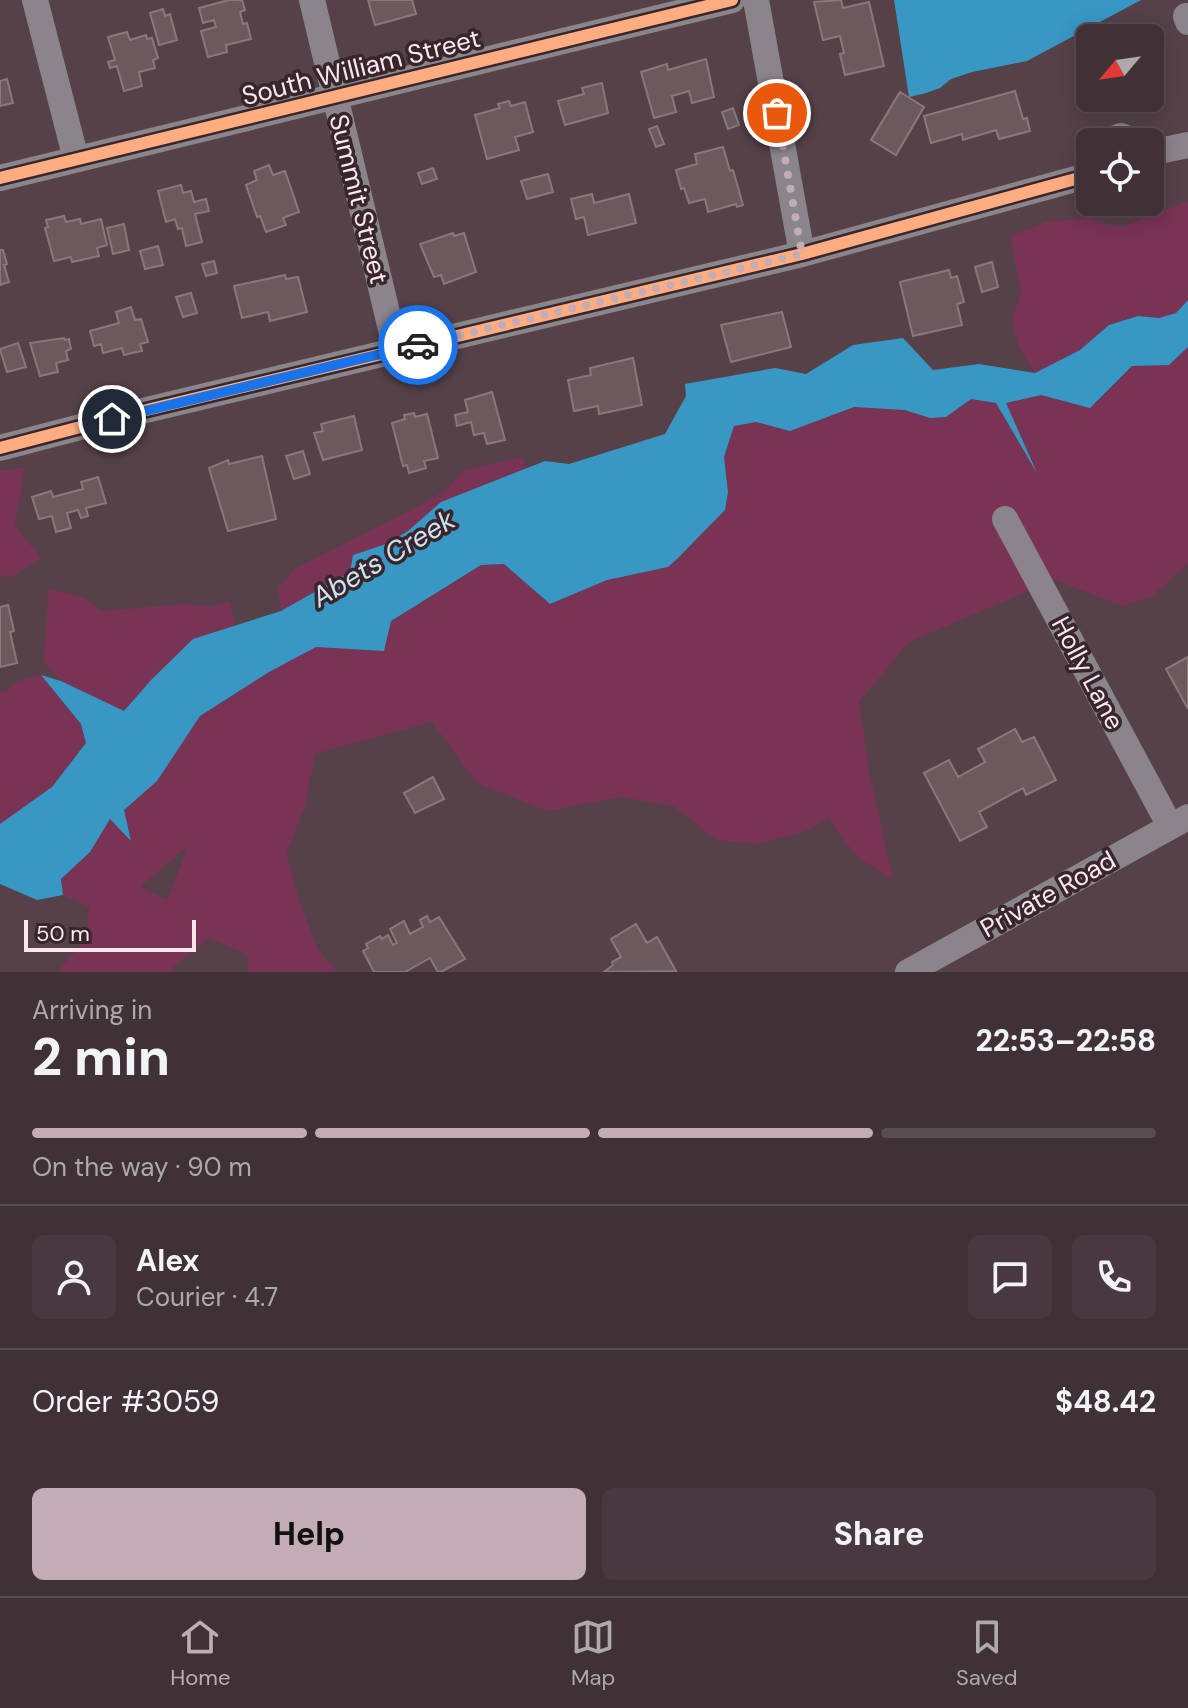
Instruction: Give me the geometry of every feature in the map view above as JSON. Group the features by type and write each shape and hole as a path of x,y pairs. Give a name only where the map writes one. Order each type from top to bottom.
{"street":[{"path":"35,0 76,159"},
{"name":"Summit Street","path":"312,0 396,350"},
{"name":"South William Street","path":"0,178 732,0"},
{"path":"756,0 802,254"},
{"path":"1164,150 1188,145"},
{"path":"0,448 802,254 1076,179"},
{"name":"Holly Lane","path":"1005,519 1179,822"},
{"name":"Private Road","path":"908,972 1179,822"}],"shaded area":[{"path":"1188,201 1188,300 1176,313 1159,318 1138,316 1109,325 1080,350 1035,373 1019,348 1012,321 1021,292 1010,236 1046,222 1087,218 1121,227 1149,216 1164,216 1164,210"},
{"path":"1188,347 1188,564 1150,598 1122,606 1055,580 909,642 859,702 870,775 893,880 857,857 828,818 804,832 755,844 717,840 673,806 621,797 547,811 477,783 432,722 315,754 305,807 286,853 299,900 318,949 338,972 248,972 248,955 209,938 172,968 176,972 57,972 87,938 89,907 63,895 61,879 90,852 110,818 130,840 124,810 157,781 200,716 315,646 383,650 391,621 481,565 504,564 550,604 607,580 668,567 728,492 724,457 734,426 756,422 790,431 854,407 905,410 930,418 957,410 971,399 996,403 1032,464 1005,403 1041,395 1090,408 1132,366 1169,365","holes":["188,846 167,900 141,886"]},
{"path":"524,457 526,468 441,502 408,531 386,544 353,555 350,572 281,611 278,588 295,569 428,501 448,488 464,470"},
{"path":"25,467 15,526 41,558 12,577 0,576 0,471"},
{"path":"49,589 84,597 102,611 184,604 215,606 230,601 235,626 193,640 124,711 61,681 43,662"},
{"path":"41,675 81,724 86,743 52,787 0,824 0,692 15,682"}],"water":[{"path":"894,0 1141,0 1096,24 1076,24 1076,35 1027,61 972,72 951,79 940,88 909,97"},
{"name":"Abets Creek","path":"1188,300 1188,347 1169,365 1132,366 1090,408 1041,395 1006,403 1037,473 996,403 971,399 946,417 930,418 905,410 854,407 790,431 756,422 734,426 724,457 728,492 725,510 668,567 607,580 550,604 504,564 481,565 391,621 384,651 316,647 269,672 200,716 157,781 124,810 131,841 110,819 90,852 61,879 63,895 37,900 0,884 0,824 52,787 86,743 81,724 41,675 61,681 124,711 193,639 281,611 350,572 353,555 386,544 408,531 441,502 545,461 569,464 665,434 686,396 685,384 775,368 806,374 853,345 903,338 933,370 979,364 1035,373 1080,350 1109,325 1138,316 1159,318 1176,313"}],"building":[{"path":"242,0 245,10 240,12 251,39 226,45 227,52 208,57 201,31 216,27 214,20 203,23 199,8"},
{"path":"368,0 412,0 416,14 375,25"},
{"path":"841,0 843,8 869,2 884,66 845,75 840,36 823,40 814,2"},
{"path":"163,9 165,16 170,14 177,40 159,45 150,13"},
{"path":"127,32 130,40 146,35 147,39 152,38 158,58 153,60 155,68 139,72 142,86 124,91 117,66 110,68 108,62 115,60 108,37"},
{"path":"706,59 714,97 692,103 689,91 672,96 676,112 654,118 641,72 667,64 668,70"},
{"path":"7,79 13,103 0,106 0,81"},
{"path":"602,83 608,113 565,125 558,101 584,94 582,88"},
{"path":"1015,91 1030,131 999,139 996,130 963,140 962,134 931,143 924,116"},
{"path":"900,92 924,107 896,155 871,140"},
{"path":"509,101 511,106 525,102 533,132 515,137 519,150 487,159 475,115 500,108 498,104"},
{"path":"733,108 739,125 728,129 722,112"},
{"path":"657,126 664,144 656,147 649,129"},
{"path":"723,147 743,205 708,212 705,199 689,203 676,170 697,164 695,154"},
{"path":"269,165 273,175 285,171 299,212 283,218 286,225 266,232 260,216 257,217 246,185 257,180 254,171"},
{"path":"433,168 437,179 422,184 418,173"},
{"path":"548,174 553,192 527,199 521,181"},
{"path":"181,185 183,193 191,191 194,202 206,199 209,211 195,214 202,242 186,246 182,228 178,229 175,219 166,222 158,191"},
{"path":"592,194 594,203 629,194 636,223 588,235 584,217 576,219 571,199"},
{"path":"64,216 66,222 80,219 81,224 101,219 107,245 97,248 99,256 72,262 71,257 54,261 45,228 48,227 46,220"},
{"path":"124,224 129,250 113,254 107,228"},
{"path":"453,233 454,236 464,233 476,272 444,284 441,275 434,277 420,244"},
{"path":"158,246 163,265 145,269 140,251"},
{"path":"0,250 3,250 7,264 4,265 9,282 0,285"},
{"path":"214,261 217,273 206,276 202,264"},
{"path":"992,262 998,287 982,292 975,267"},
{"path":"949,270 951,278 957,276 964,302 957,304 962,325 913,336 900,282"},
{"path":"285,275 286,279 298,277 307,312 270,321 268,312 242,318 234,286"},
{"path":"191,293 197,313 183,317 176,297"},
{"path":"131,307 135,320 141,319 148,342 140,344 142,351 124,355 122,348 103,353 101,344 94,346 90,331 119,323 116,312"},
{"path":"782,312 791,347 731,362 721,325"},
{"path":"69,339 71,349 66,351 68,360 56,363 58,372 40,376 30,343"},
{"path":"18,343 26,367 7,372 0,349"},
{"path":"633,358 642,405 599,414 598,406 574,411 568,380 591,375 590,368"},
{"path":"492,392 505,440 487,444 484,433 474,435 471,422 457,426 455,415 468,412 465,400"},
{"path":"414,413 415,417 427,414 438,458 424,461 426,468 409,473 407,465 403,466 392,423"},
{"path":"354,416 362,450 323,460 314,433 323,431 321,424"},
{"path":"303,451 310,474 294,479 286,456"},
{"path":"262,456 276,519 228,531 209,468 228,460 229,464"},
{"path":"98,477 106,503 86,508 88,516 81,518 78,510 67,513 71,528 56,532 52,516 39,519 32,497 51,491 53,497 83,489 81,482"},
{"path":"8,605 17,663 0,667 0,607"},
{"path":"1188,657 1188,709 1166,669"},
{"path":"1015,729 1022,742 1034,737 1056,780 1026,795 1023,788 979,812 987,827 960,841 924,773 949,760 958,777 985,762 978,749"},
{"path":"433,777 444,799 415,813 404,793"},
{"path":"427,916 430,922 439,917 465,959 441,972 430,958 405,972 374,972 363,951 368,948 366,944 388,935 393,945 397,943 390,929 404,921 410,934 423,927 420,920"},
{"path":"636,924 647,943 657,937 676,971 604,972 621,957 611,939"}],"cycle path":[{"path":"0,178 732,0"},
{"path":"0,448 138,412 802,254 1076,179"}],"way so far":[{"path":"418,345 802,254 777,113"}],"route":[{"path":"112,419 418,345"}]}
